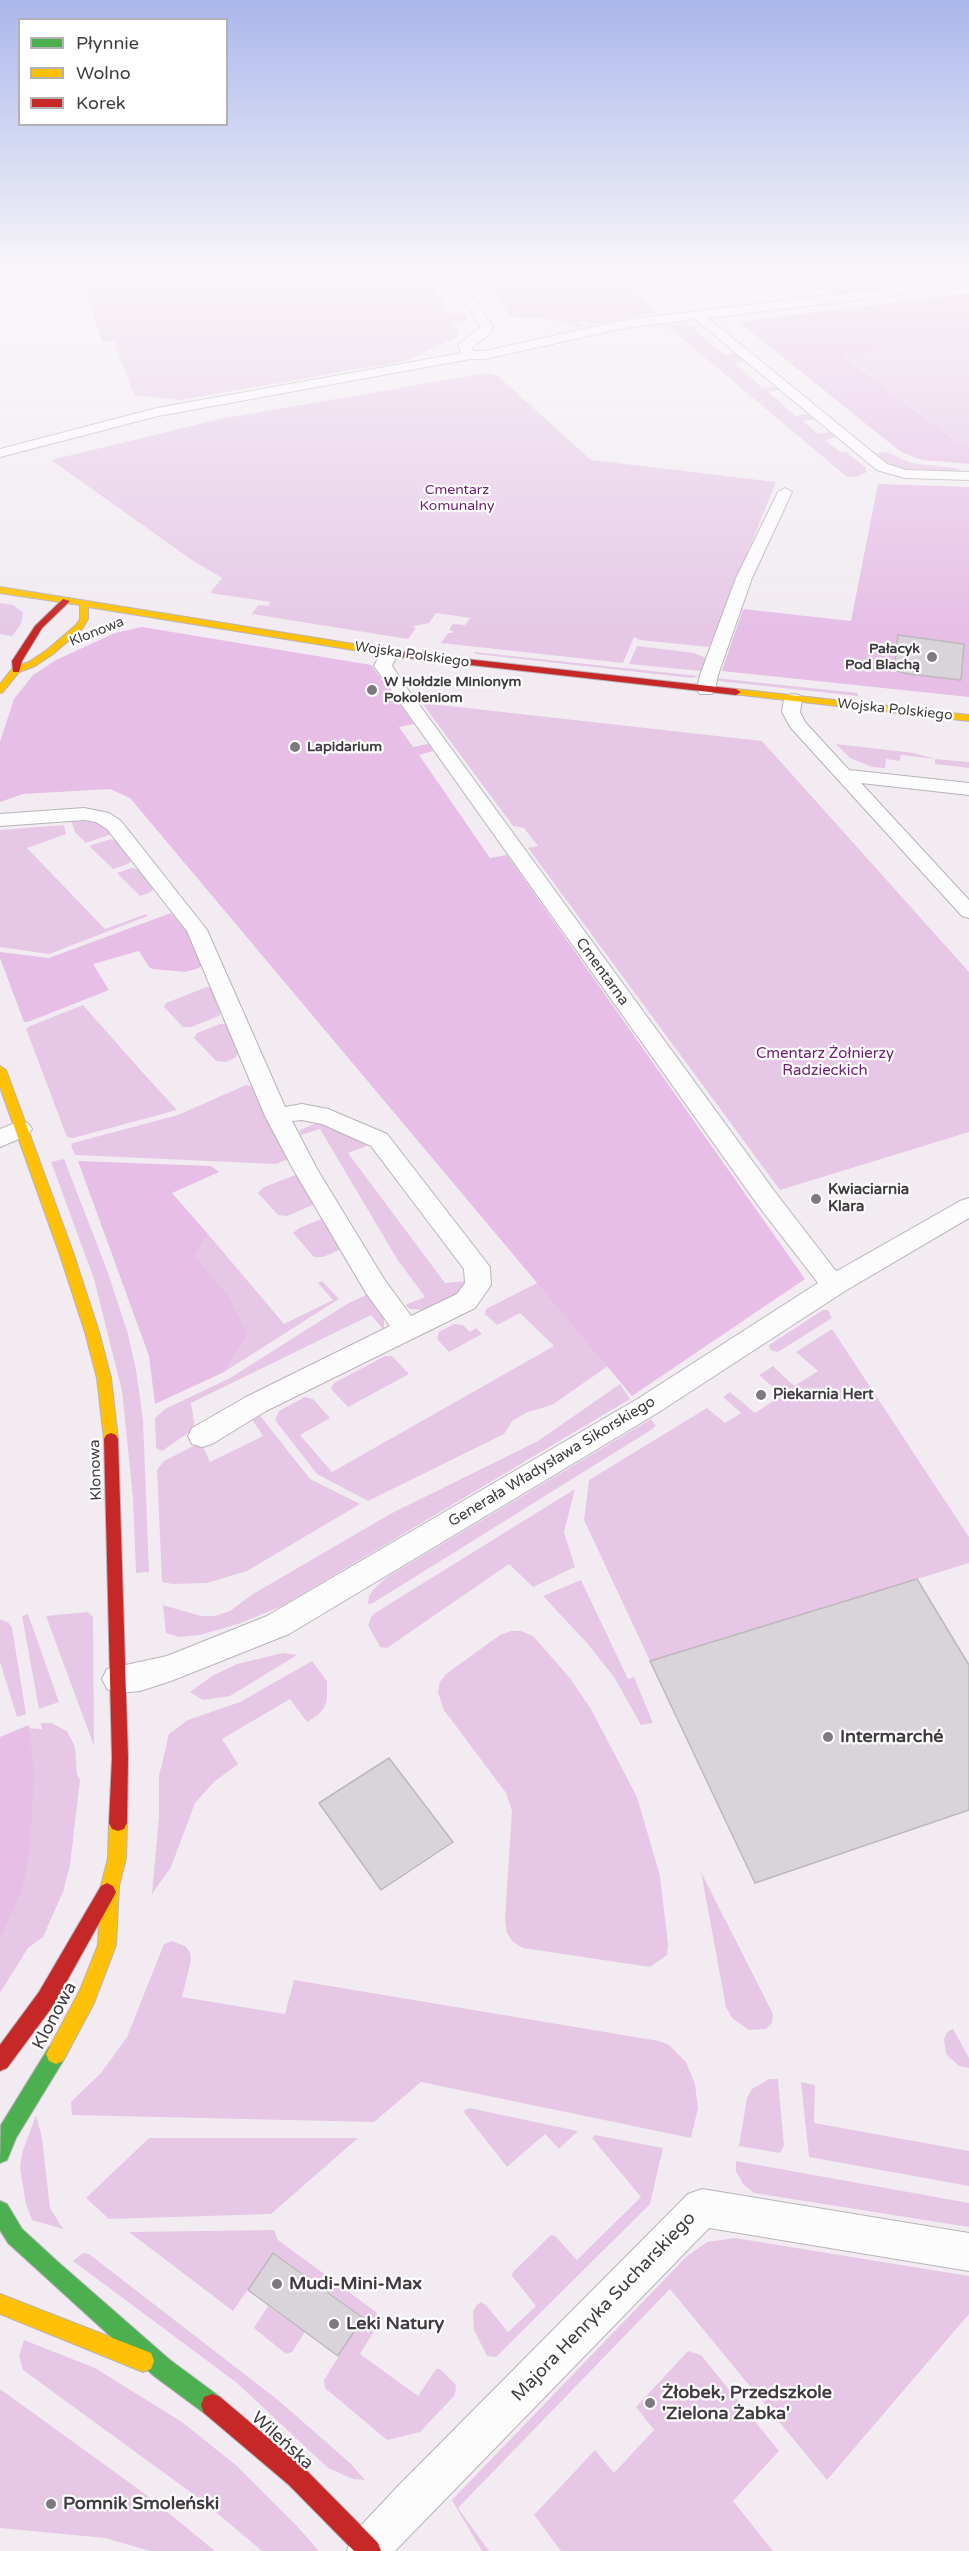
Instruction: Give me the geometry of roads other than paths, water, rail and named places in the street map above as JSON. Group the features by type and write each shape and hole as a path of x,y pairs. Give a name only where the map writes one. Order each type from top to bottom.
{"street":[{"path":"0,453 157,412 267,392"},
{"path":"791,392 882,467 905,474 969,476"},
{"path":"706,690 709,675 744,578 785,492"},
{"name":"Wojska Polskiego","path":"0,590 389,653 969,718"},
{"name":"Klonowa","path":"16,670 17,661 39,626 66,601"},
{"name":"Klonowa","path":"0,690 16,670 32,664 50,652 79,627 84,619 84,604"},
{"name":"Klonowa","path":"118,622 145,615"},
{"name":"Klonowa","path":"50,652 89,634"},
{"name":"Cmentarna","path":"389,653 383,666 766,1198 826,1276 836,1284"},
{"path":"793,699 791,712 798,724 969,912"},
{"path":"843,775 969,789"},
{"path":"0,820 84,814 102,817 114,825 197,930 277,1116 304,1169 369,1276 406,1329"},
{"name":"Klonowa","path":"0,1070 10,1134 66,1252 104,1378 111,1433 120,1758 118,1847 110,1886 107,1945 87,1996 69,2033 8,2132 0,2153"},
{"path":"202,1436 256,1404 466,1301 478,1285 477,1267 379,1140 328,1117 302,1112 277,1116"},
{"name":"Generała Władysława Sikorskiego","path":"118,1679 140,1677 171,1668 278,1625 649,1405 836,1284 965,1217"},
{"name":"Klonowa","path":"0,2061 46,1999 110,1886"},
{"name":"Majora Henryka Sucharskiego","path":"369,2550 415,2499 702,2208 969,2252"},
{"name":"Wileńska","path":"0,2211 15,2236 162,2368 229,2418 297,2477 369,2550"},
{"name":"Wileńska","path":"0,2304 162,2368"}],"place":[{"name":"Pałacyk Pod Blachą","path":"932,657"},
{"name":"W Hołdzie Minionym Pokoleniom","path":"372,690"},
{"name":"Lapidarium","path":"295,747"},
{"name":"Kwiaciarnia Klara","path":"816,1199"},
{"name":"Piekarnia Hert","path":"761,1395"},
{"name":"Intermarché","path":"828,1737"},
{"name":"Mudi-Mini-Max","path":"277,2284"},
{"name":"Leki Natury","path":"334,2324"},
{"name":"Żłobek, Przedszkole 'Zielona Żabka'","path":"650,2403"},
{"name":"Pomnik Smoleński","path":"51,2504"}],"park label":[{"name":"Cmentarz Komunalny","path":"457,498"},
{"name":"Cmentarz Żołnierzy Radzieckich","path":"825,1062"}]}
